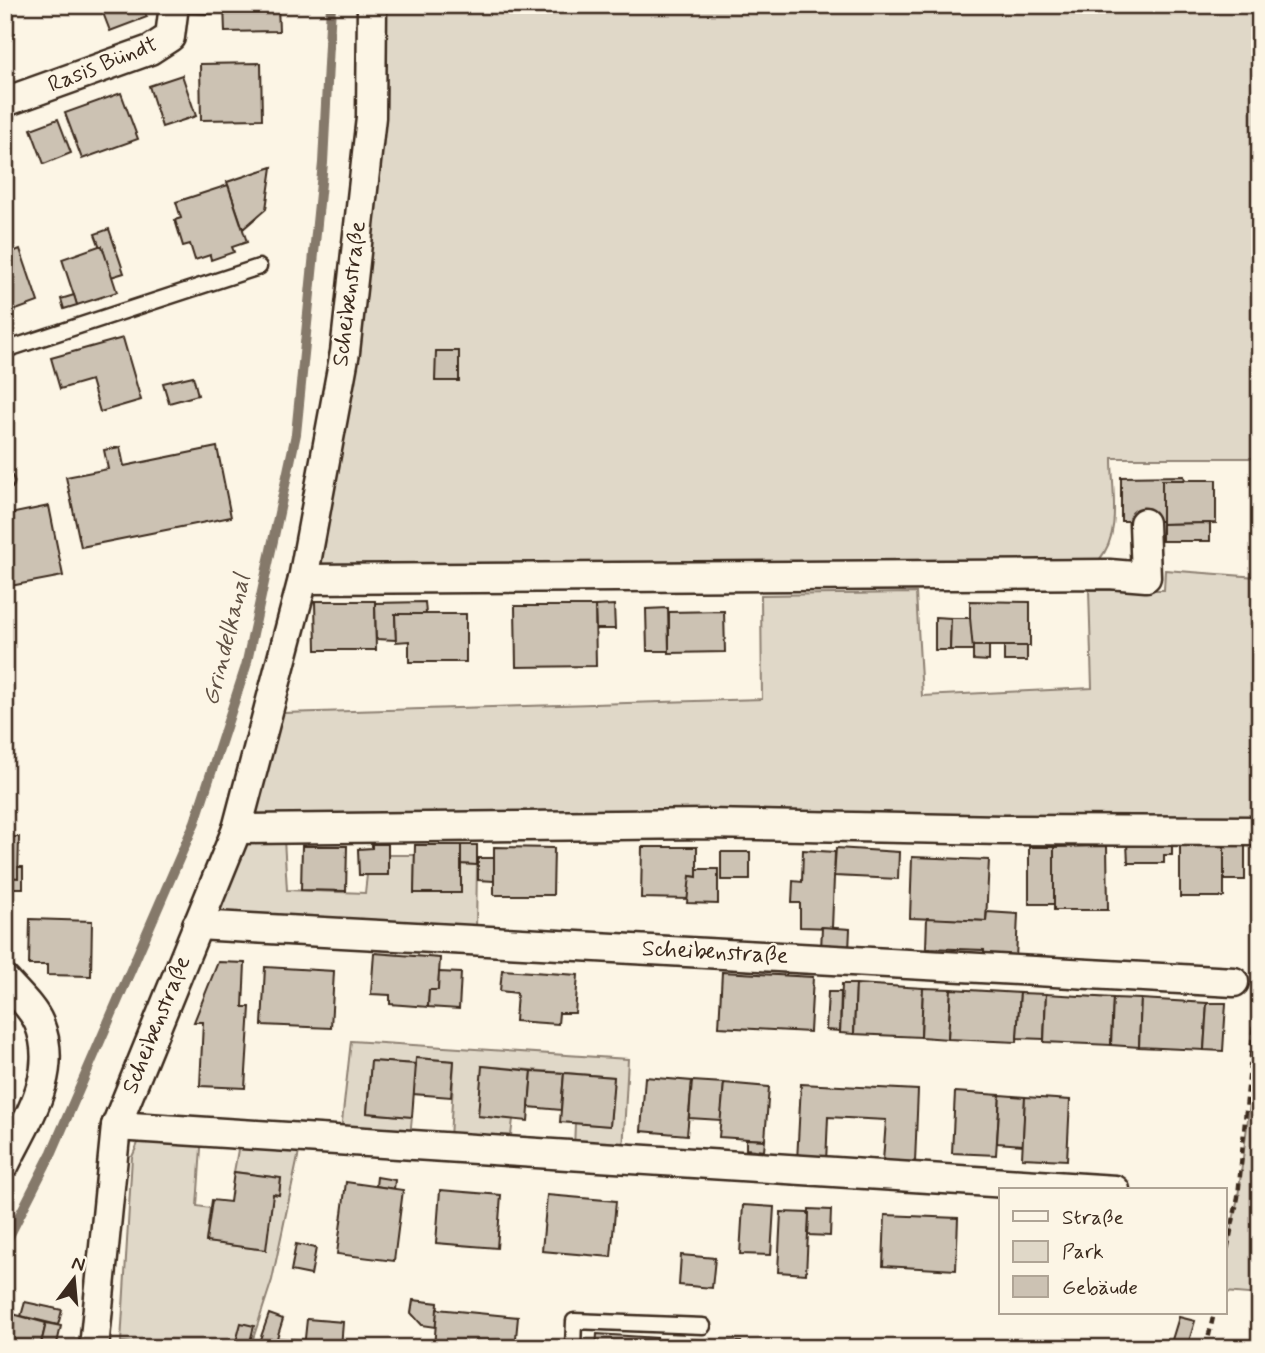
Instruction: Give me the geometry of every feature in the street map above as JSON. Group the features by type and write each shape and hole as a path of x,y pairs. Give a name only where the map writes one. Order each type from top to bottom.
{"street":[{"name":"Rasis Bündt","path":"5,102 150,50 170,37 174,5"},
{"name":"Scheibenstraße","path":"94,1348 116,1126 237,828 303,579 345,352 372,117 372,5"},
{"path":"303,579 1109,574 1146,577 1144,523"},
{"path":"237,828 708,824 1003,830 1260,831"},
{"name":"Scheibenstraße","path":"197,925 1250,982"},
{"path":"5,981 38,1021 48,1056 45,1084 8,1154"},
{"name":"Scheibenstraße","path":"116,1126 1084,1188"}],"lane":[{"path":"5,350 259,267"},
{"path":"573,1348 574,1321 703,1326"}],"path":[{"path":"1226,1256 1238,1197 1250,982 1260,908"},
{"path":"1206,1348 1214,1314"}],"green space":[{"path":"372,5 1260,5 1260,458 1112,458 1113,525 1111,538 1099,560 303,579 345,352"},
{"path":"1165,570 1257,577 1255,814 1250,819 272,818 258,815 255,808 283,713 762,699 761,595 916,593 922,696 1092,688 1089,590 1164,590"},
{"path":"284,839 287,890 365,893 367,875 388,875 388,855 415,855 414,893 461,893 461,864 477,865 476,930 214,916 243,840"},
{"path":"1260,1025 1260,1295 1226,1292 1226,1255 1238,1197"},
{"path":"351,1041 628,1059 623,1152 574,1149 575,1123 610,1126 614,1077 482,1066 513,1119 510,1144 450,1140 454,1061 417,1058 416,1064 371,1061 367,1113 412,1117 410,1137 341,1131"},
{"path":"146,1136 197,1142 201,1148 197,1206 210,1208 206,1242 265,1250 273,1194 279,1194 281,1178 234,1172 239,1144 299,1152 272,1280 250,1348 185,1348 121,1342 132,1157 138,1143"}],"building":[{"path":"100,5 142,5 147,17 110,31"},
{"path":"189,5 212,5 212,14 189,13"},
{"path":"224,5 278,5 279,31 225,32"},
{"path":"261,63 262,119 201,120 200,64"},
{"path":"182,75 196,116 162,127 149,86"},
{"path":"121,93 138,139 82,159 65,113"},
{"path":"58,119 71,153 44,164 31,129"},
{"path":"272,167 266,209 243,229 227,182"},
{"path":"228,185 247,242 232,247 234,252 211,260 210,255 195,260 190,244 183,246 175,220 181,218 176,202"},
{"path":"109,229 124,273 111,277 95,234"},
{"path":"102,246 117,292 77,305 62,259"},
{"path":"20,249 38,302 5,314 5,255"},
{"path":"74,295 77,305 64,309 61,299"},
{"path":"123,338 141,400 100,412 91,380 60,389 51,358"},
{"path":"436,351 459,351 459,381 435,381"},
{"path":"193,376 198,395 169,403 163,383"},
{"path":"120,447 124,466 217,447 231,517 81,547 66,477 108,469 104,450"},
{"path":"1184,476 1185,480 1162,480 1162,521 1121,521 1121,477"},
{"path":"1162,480 1216,480 1216,523 1162,524"},
{"path":"49,506 63,576 5,587 5,515"},
{"path":"1210,523 1210,541 1162,541 1162,524"},
{"path":"315,601 375,601 376,650 316,650"},
{"path":"970,601 1030,602 1030,646 970,646"},
{"path":"425,602 426,614 395,614 396,640 376,639 375,603"},
{"path":"614,605 615,629 596,629 595,606"},
{"path":"515,606 595,606 596,666 516,667"},
{"path":"668,608 669,651 647,651 646,609"},
{"path":"724,611 725,652 669,653 669,612"},
{"path":"395,614 466,614 466,662 409,662 409,641 396,642"},
{"path":"935,617 951,618 950,650 935,650"},
{"path":"951,618 970,618 973,650 950,650"},
{"path":"973,646 989,646 989,661 973,660"},
{"path":"1004,646 1027,646 1027,661 1004,661"},
{"path":"5,837 19,837 18,878 5,877"},
{"path":"1127,843 1172,843 1172,855 1164,855 1164,863 1128,863"},
{"path":"372,844 388,844 388,875 359,875 358,849 372,848"},
{"path":"415,845 461,845 461,893 414,893"},
{"path":"461,845 477,845 477,865 461,864"},
{"path":"1180,845 1224,845 1224,897 1180,897"},
{"path":"1224,845 1245,845 1245,880 1224,880"},
{"path":"302,846 347,846 346,891 301,890"},
{"path":"1107,846 1108,910 1054,910 1054,847"},
{"path":"494,847 554,848 553,895 494,895"},
{"path":"642,847 697,847 697,877 690,876 690,899 641,898"},
{"path":"1029,847 1054,847 1054,904 1029,904"},
{"path":"836,848 899,852 898,879 834,876"},
{"path":"803,850 835,852 832,928 800,927 800,903 792,903 793,881 802,882"},
{"path":"721,852 750,852 750,880 721,880"},
{"path":"912,857 989,860 986,921 910,918"},
{"path":"478,858 494,858 494,881 478,880"},
{"path":"18,867 23,867 23,888 5,888 5,877 18,878"},
{"path":"697,869 718,869 718,904 687,903 690,876 697,877"},
{"path":"987,912 1018,914 1016,959 984,958 984,950 926,948 927,918 986,921"},
{"path":"30,919 92,921 91,976 47,975 47,965 29,965"},
{"path":"822,927 850,929 849,951 821,950"},
{"path":"374,953 440,958 438,990 429,990 428,1007 390,1004 390,995 371,994"},
{"path":"218,962 245,963 243,1007 250,1007 245,1088 200,1086 203,1022 194,1022"},
{"path":"265,967 334,971 331,1028 262,1025"},
{"path":"502,970 578,975 575,1013 559,1013 558,1024 515,1021 517,993 500,991"},
{"path":"439,972 461,973 459,1009 428,1007 429,990 438,990"},
{"path":"722,972 813,977 810,1032 719,1027"},
{"path":"842,984 856,984 854,1034 840,1033"},
{"path":"856,984 923,988 921,1037 854,1034"},
{"path":"923,988 951,989 948,1039 921,1037"},
{"path":"951,989 1020,993 1017,1042 948,1039"},
{"path":"828,992 841,992 840,1031 826,1030"},
{"path":"1020,993 1046,994 1044,1039 1017,1038"},
{"path":"1046,994 1113,998 1111,1045 1044,1042"},
{"path":"1113,998 1141,999 1139,1047 1111,1045"},
{"path":"1141,999 1207,1003 1204,1050 1139,1047"},
{"path":"1207,1003 1226,1003 1223,1051 1204,1050"},
{"path":"416,1058 454,1061 451,1097 413,1094"},
{"path":"371,1061 416,1064 412,1117 367,1113"},
{"path":"482,1066 532,1071 528,1121 478,1116"},
{"path":"532,1071 564,1073 561,1110 529,1107"},
{"path":"564,1073 614,1077 610,1126 560,1122"},
{"path":"645,1077 692,1081 687,1135 641,1131"},
{"path":"692,1081 724,1083 721,1120 689,1118"},
{"path":"724,1083 769,1087 765,1140 719,1137"},
{"path":"801,1084 918,1090 915,1162 883,1161 886,1120 828,1117 826,1162 797,1161"},
{"path":"955,1092 1000,1095 996,1155 952,1153"},
{"path":"1000,1095 1025,1097 1023,1145 997,1143"},
{"path":"1025,1097 1070,1100 1067,1160 1022,1158"},
{"path":"746,1139 765,1140 764,1151 746,1149"},
{"path":"234,1172 281,1178 279,1195 273,1194 266,1250 206,1242 212,1200 230,1202"},
{"path":"377,1177 395,1180 394,1189 376,1186"},
{"path":"346,1182 403,1190 394,1261 337,1254"},
{"path":"440,1190 501,1195 497,1248 436,1243"},
{"path":"547,1195 616,1201 611,1257 542,1251"},
{"path":"743,1205 774,1207 771,1255 740,1254"},
{"path":"809,1209 831,1210 830,1236 808,1235"},
{"path":"781,1212 809,1213 806,1274 778,1272"},
{"path":"885,1215 958,1218 956,1270 883,1266"},
{"path":"296,1244 316,1248 311,1275 291,1271"},
{"path":"681,1255 715,1258 712,1288 679,1285"},
{"path":"413,1300 438,1303 436,1327 422,1325 411,1313"},
{"path":"25,1302 62,1310 58,1325 21,1316"},
{"path":"437,1309 518,1317 515,1348 434,1348"},
{"path":"9,1313 46,1323 40,1348 5,1348"},
{"path":"269,1314 283,1319 277,1338 305,1340 304,1348 257,1348"},
{"path":"1179,1317 1195,1321 1187,1348 1171,1343"},
{"path":"307,1319 343,1322 341,1348 304,1348"},
{"path":"46,1323 61,1326 56,1348 41,1344"},
{"path":"241,1323 254,1326 249,1346 236,1342"},
{"path":"597,1334 657,1338 656,1348 596,1348"},
{"path":"681,1339 741,1342 740,1348 680,1348"},
{"path":"807,1342 866,1347 866,1348 807,1348"}],"waterway":[{"name":"Grindelkanal","path":"5,1244 52,1152 195,822 246,666 296,434 323,163 331,5"}]}
